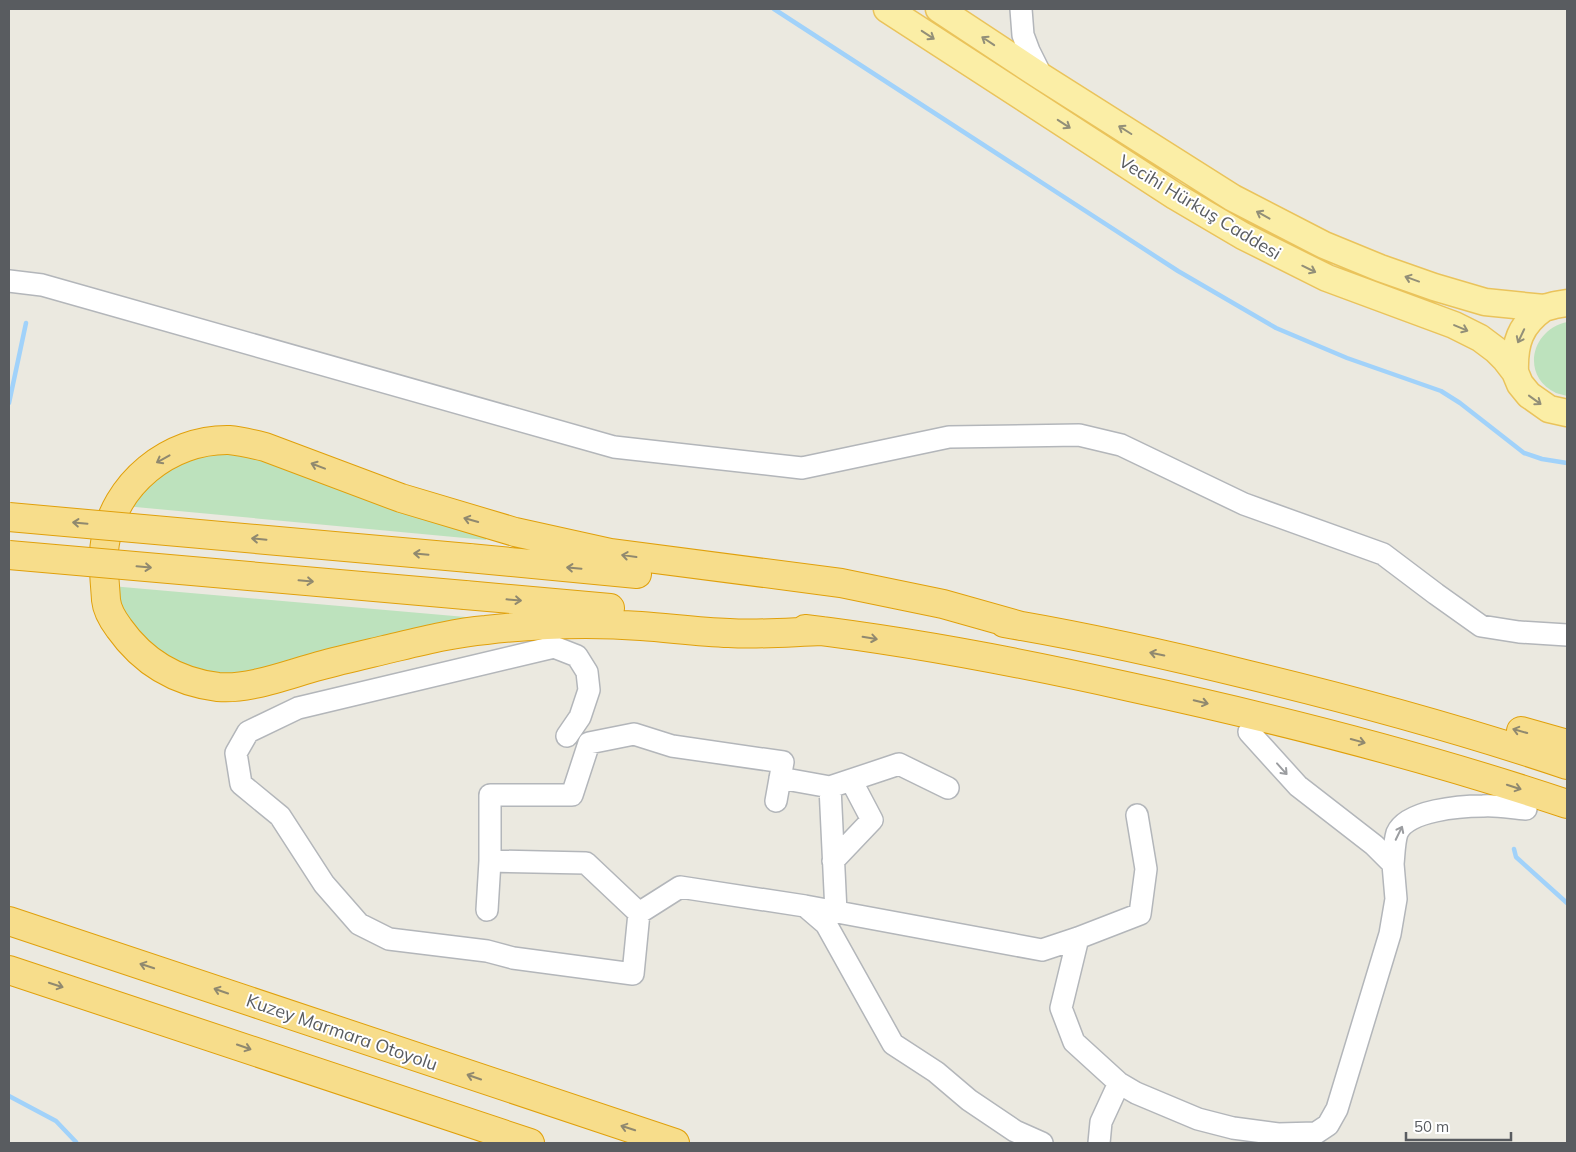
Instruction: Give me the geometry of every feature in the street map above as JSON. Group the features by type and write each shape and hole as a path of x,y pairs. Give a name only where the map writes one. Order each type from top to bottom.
{"highway":[{"path":"822,631 730,634 642,626 562,624 485,630 419,641 254,684 220,687 197,683 164,670 143,656 126,638 115,622 107,605 105,544 116,507 124,494 143,472 157,461 192,445 229,440 265,447 401,498 515,532 610,553 841,583 943,604 1021,626"},
{"path":"9,517 469,558 778,589 879,603 1021,626 1166,655 1290,684 1468,734 1567,765"},
{"path":"9,556 610,608 822,631 930,647 1078,675 1269,719 1428,760 1567,804"},
{"path":"930,647 1158,710 1406,774 1567,823"},
{"path":"1290,684 1363,694 1438,708 1567,744"},
{"name":"Kuzey Marmara Otoyolu","path":"9,921 675,1143"},
{"path":"9,970 530,1143"}],"main road":[{"name":"Vecihi Hürkuş Caddesi","path":"887,9 1212,219 1328,278 1469,332 1496,350 1515,372 1520,384 1529,395 1549,409 1567,413"},
{"name":"Vecihi Hürkuş Caddesi","path":"940,9 1042,77 1233,198 1324,245 1434,287 1485,302 1556,306"},
{"path":"1515,372 1516,347 1520,336 1532,318 1556,306"}],"street":[{"path":"1021,9 1023,35 1042,77"},
{"path":"9,281 42,286 614,446 802,468 949,437 1079,435 1088,437 1121,445 1244,504 1383,554 1481,626 1520,632 1567,635"},
{"path":"567,736 580,718 589,690 587,672 578,656 554,647 298,708 248,732 236,753 241,784 280,816 324,884 359,924 389,939 487,951 513,958 633,974 638,913"},
{"path":"1249,732 1298,786 1374,845 1393,864"},
{"path":"487,910 490,861 490,795 572,795 589,743 634,734 672,746 784,762 776,800"},
{"path":"780,778 830,788 898,764 948,788"},
{"path":"834,860 872,820 851,780"},
{"path":"830,788 836,912"},
{"path":"1078,938 1061,1008 1074,1042 1119,1083 1136,1093 1198,1119 1233,1128 1278,1134 1316,1133 1328,1125 1337,1109 1390,934 1396,899 1393,864 1397,833 1402,826 1417,816 1446,809 1484,806 1526,809"},
{"path":"638,913 680,888 805,906 1042,950 1140,914 1146,869 1136,815"},
{"path":"490,861 586,863 638,913"},
{"path":"805,906 826,924 893,1044 936,1072 969,1100 1015,1130 1042,1143"},
{"path":"1099,1143 1101,1122 1119,1083"}],"green space":[{"path":"1567,322 1567,396 1556,393 1545,386 1534,366 1538,344 1545,334 1554,327"},
{"path":"237,451 486,534 486,540 125,506 138,488 201,452"},
{"path":"111,586 477,618 287,667 209,679 137,642"}],"waterway":[{"path":"774,9 1178,271 1276,328 1347,358 1441,391 1460,403 1524,453 1542,459 1567,463"},
{"path":"9,403 26,323"},
{"path":"1514,849 1516,857 1567,903"},
{"path":"9,1096 56,1121 76,1142"}]}
